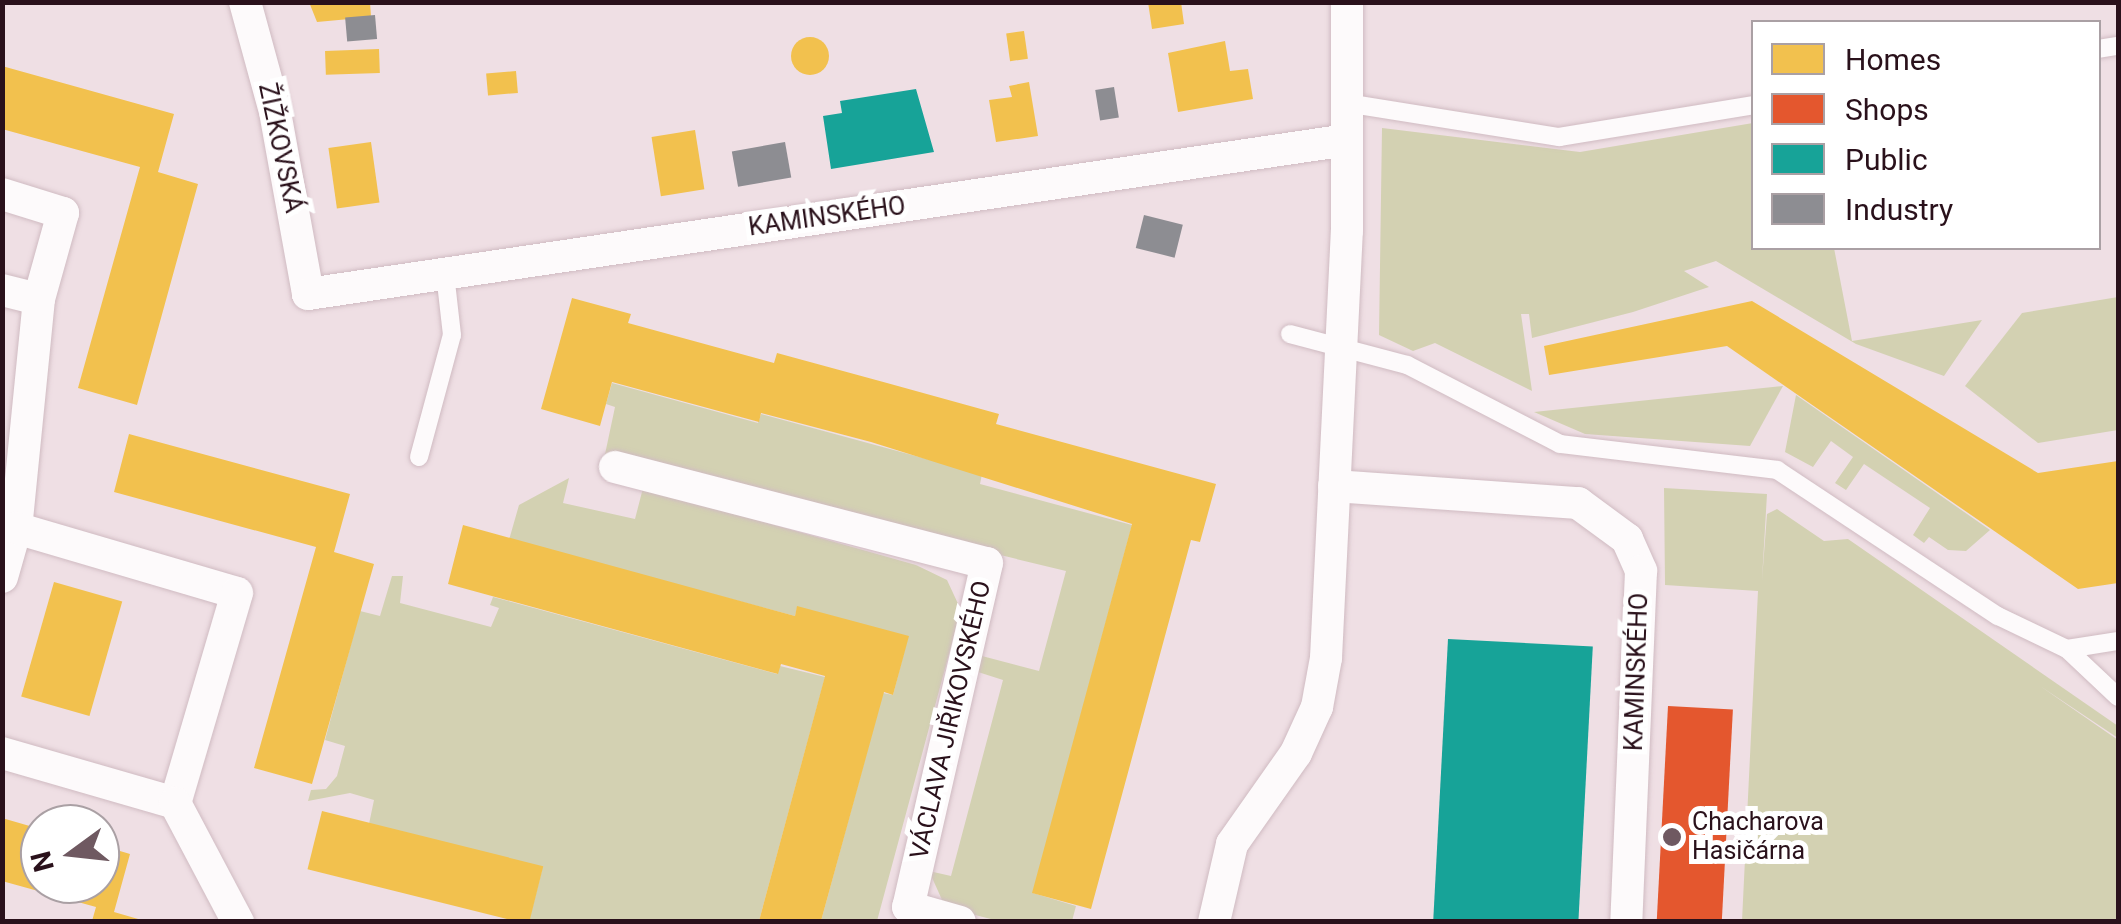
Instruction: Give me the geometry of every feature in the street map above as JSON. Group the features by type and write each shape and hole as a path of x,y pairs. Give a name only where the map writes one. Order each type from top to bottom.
{"street":[{"name":"ŽIŽKOVSKÁ","path":"245,2 275,112 308,294"},
{"path":"1214,922 1232,844 1296,754 1317,706 1326,658 1342,347 1347,2"},
{"name":"KAMINSKÉHO","path":"308,294 1347,140"},
{"path":"2,194 63,213 38,299 16,528 2,576"},
{"path":"2,290 38,299"},
{"name":"VÁCLAVA JIŘIKOVSKÉHO","path":"614,467 986,563 908,906 960,922"},
{"name":"KAMINSKÉHO","path":"1334,486 1578,503 1627,539 1642,571 1626,922"},
{"path":"16,528 237,593 175,802"},
{"path":"2,753 175,802 243,920"}],"lane":[{"path":"1346,102 1559,137 1751,105"},
{"path":"419,457 452,335 445,274"},
{"path":"1290,334 1406,365 1560,444 1777,470 1998,616 2067,649 2118,697"},
{"path":"2067,649 2118,641"}],"shaded area":[{"path":"1751,123 1751,250 1834,250 1852,341 1982,320 1944,376 1856,344 1716,261 1684,271 1709,287 1633,312 1532,338 1529,314 1521,314 1532,391 1435,343 1413,351 1379,335 1382,128 1580,152"},
{"path":"2118,297 2118,430 2038,443 1965,386 2022,313"},
{"path":"612,383 758,423 761,414 982,474 980,484 1132,525 1033,893 1076,906 1072,921 999,921 971,914 943,902 929,871 951,876 1003,680 978,672 982,656 1039,671 1066,571 604,459 615,407 606,404"},
{"path":"1783,386 1750,446 1585,434 1534,412"},
{"path":"1796,395 1990,530 1966,551 1948,550 1929,537 1924,543 1913,535 1930,508 1864,464 1846,490 1835,483 1853,457 1831,441 1813,467 1785,452"},
{"path":"569,478 563,503 635,519 643,488 916,565 947,580 960,608 956,628 877,921 821,921 883,693 893,695 908,637 797,608 795,616 509,540 519,505"},
{"path":"1664,488 1767,494 1762,580 1767,514 1777,509 1824,541 1848,539 2118,726 2118,738 2040,686 2118,740 2118,921 1742,921 1758,591 1665,585"},
{"path":"392,576 403,576 400,603 491,627 499,608 490,605 493,597 777,674 780,666 825,677 759,921 529,921 542,870 369,824 374,800 350,793 308,801 311,790 326,789 337,776 345,746 325,740 360,611 380,616"}],"building: Homes":[{"path":"309,2 370,2 371,17 317,22"},
{"path":"1148,2 1181,2 1184,24 1152,29"},
{"path":"1024,31 1028,59 1010,61 1006,34"},
{"path":"810,37 823,43 829,56 823,69 810,75 797,69 791,56 797,43"},
{"path":"1225,41 1230,71 1248,69 1253,99 1178,112 1168,53"},
{"path":"379,49 380,73 326,75 325,51"},
{"path":"2,66 174,114 158,172 198,184 137,405 78,388 140,167 2,129"},
{"path":"516,71 518,93 488,96 486,74"},
{"path":"1029,82 1038,136 996,142 989,100 1012,97 1009,86"},
{"path":"695,130 704,189 661,196 652,137"},
{"path":"371,142 379,202 337,208 328,148"},
{"path":"572,298 631,314 628,323 774,363 777,353 887,383 999,414 996,424 1216,484 1200,542 1191,540 1091,909 1032,893 1132,524 871,442 761,413 759,422 612,382 600,426 541,409"},
{"path":"1752,301 2038,473 2118,461 2118,583 2078,589 1727,346 1549,375 1544,346"},
{"path":"129,434 350,494 334,552 374,564 312,784 254,768 316,547 114,492"},
{"path":"463,525 795,616 797,606 909,636 893,695 884,692 821,921 759,921 825,676 781,664 778,674 448,584"},
{"path":"54,582 122,602 89,716 21,696"},
{"path":"322,811 543,866 529,922 307,869"},
{"path":"2,818 20,823 20,886 2,881"},
{"path":"120,851 130,854 120,890"},
{"path":"85,904 116,904 114,912 145,921 92,921 96,907"}],"building: Shops":[{"path":"1668,706 1733,709 1722,922 1657,922"}],"building: Public":[{"path":"916,89 934,152 831,169 823,116 842,113 840,101"},
{"path":"1448,639 1593,647 1578,922 1433,922"}],"building: Industry":[{"path":"375,15 377,39 347,42 345,18"},
{"path":"1114,87 1119,118 1100,121 1095,90"},
{"path":"785,142 791,177 738,187 732,151"},
{"path":"1144,215 1183,225 1175,258 1136,248"}],"place":[{"name":"Chacharova Hasičárna","path":"1672,837"}]}
